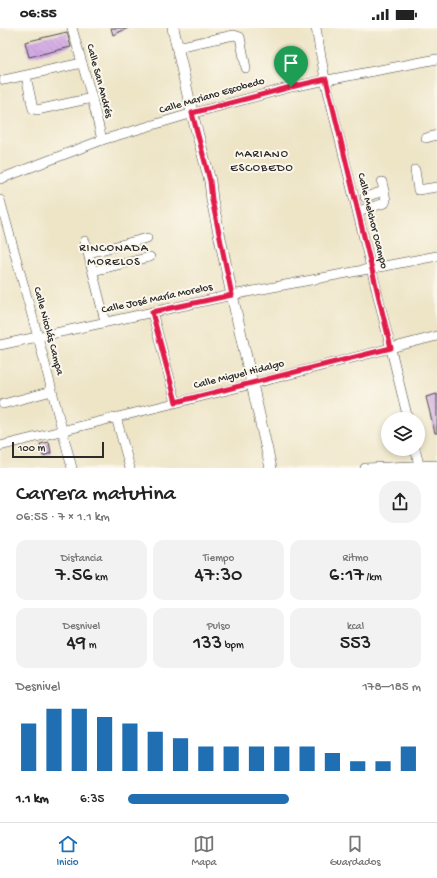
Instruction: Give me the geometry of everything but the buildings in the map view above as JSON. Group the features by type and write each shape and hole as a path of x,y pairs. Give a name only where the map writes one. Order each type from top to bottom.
{"main road":[{"path":"173,28 192,113 210,181 212,200 232,295 271,468"}],"street":[{"name":"Calle San Andrés","path":"72,28 92,98 102,140"},
{"name":"Calle Melchor Ocampo","path":"316,28 326,79 406,412"},
{"path":"177,47 234,35 238,36 240,37 246,68"},
{"name":"Calle Mariano Escobedo","path":"0,179 102,140 192,113 326,79 437,59"},
{"path":"4,80 82,63"},
{"path":"26,76 33,109 37,110 92,98"},
{"path":"426,138 437,135"},
{"path":"415,170 418,190 437,186"},
{"path":"358,211 385,203 386,200 383,187 365,197"},
{"name":"Calle Nicolás Campa","path":"0,200 72,468"},
{"path":"89,253 147,238"},
{"path":"85,241 105,321"},
{"name":"Calle José María Morelos","path":"0,345 105,321 232,295 437,256"},
{"path":"93,271 150,257"},
{"path":"152,312 176,402"},
{"name":"Calle Miguel Hidalgo","path":"0,446 252,384 437,336"},
{"path":"3,404 52,391"},
{"path":"116,417 130,468"},
{"path":"417,456 419,467"},
{"path":"365,468 419,467 437,465"}],"district":[{"name":"MARIANO ESCOBEDO","path":"262,162"},
{"name":"RINCONADA MORELOS","path":"114,256"}],"route":[{"path":"326,79 391,348 176,402 152,312 232,295 212,200 210,181 192,113 291,87 326,79"}]}
